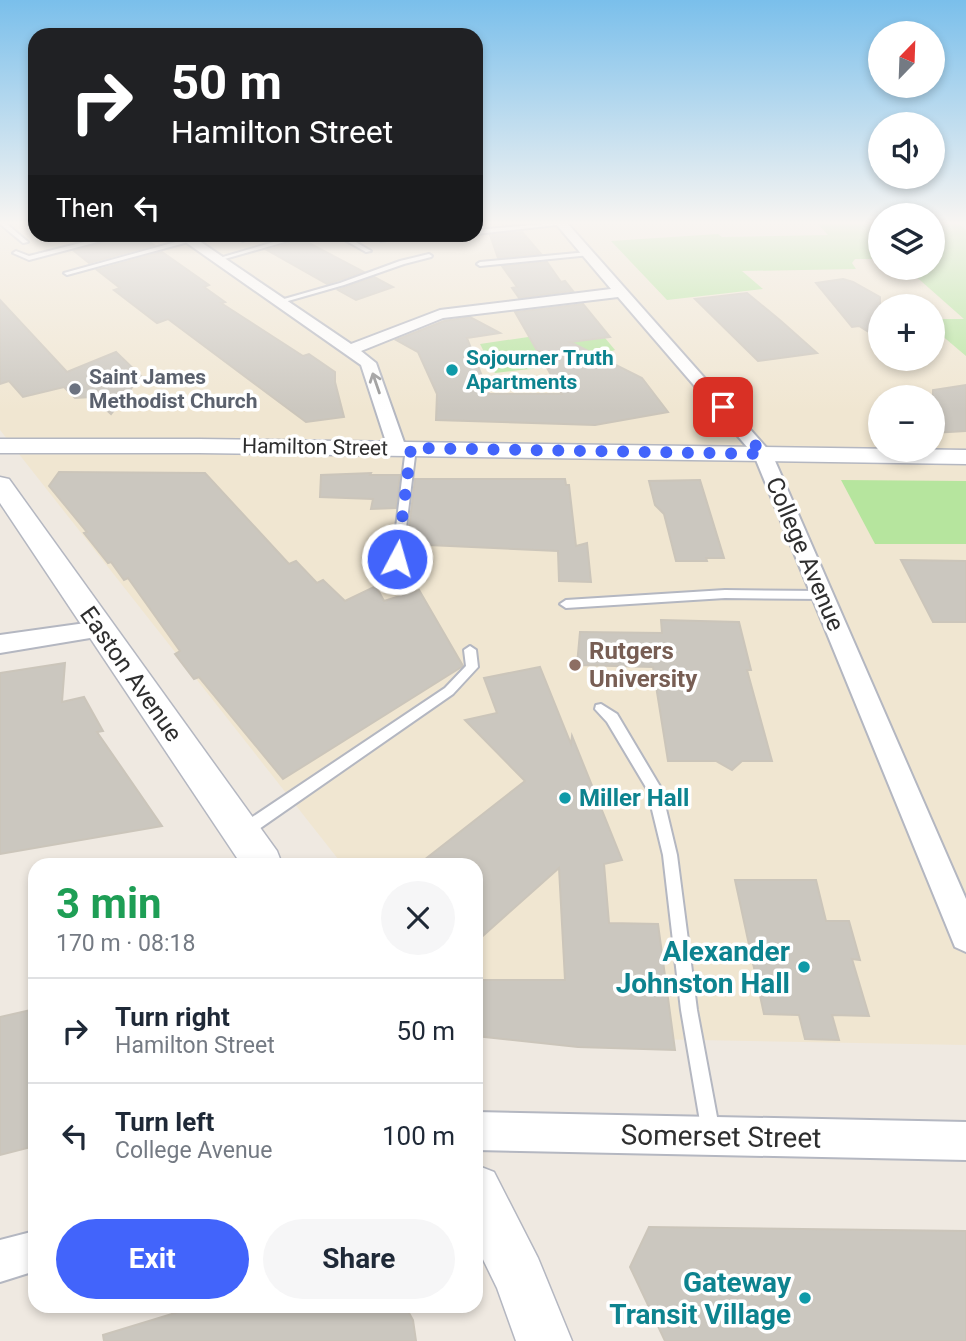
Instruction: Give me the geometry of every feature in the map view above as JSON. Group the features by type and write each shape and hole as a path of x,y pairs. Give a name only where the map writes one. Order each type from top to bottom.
{"street":[{"path":"260,287 368,363 404,448"},
{"name":"College Avenue","path":"617,287 763,454 966,936"},
{"path":"351,350 440,314 622,292"},
{"name":"Hamilton Street","path":"0,446 404,448 966,457"},
{"name":"Easton Avenue","path":"0,484 259,858"},
{"path":"0,643 100,629"},
{"name":"Somerset Street","path":"483,1131 966,1141"},
{"path":"483,1204 519,1278 544,1341"},
{"path":"0,1261 28,1253"}],"lane":[{"path":"281,301 333,287"},
{"path":"397,559 404,448"},
{"path":"566,604 725,594 822,595"},
{"path":"241,833 449,691 471,667 470,650"},
{"path":"601,709 612,718 654,788 670,855 689,1010 712,1136"}],"shaded area":[{"name":"Rutgers University","path":"0,287 966,287 966,1045 483,1036 483,858 337,858 0,430"}],"green space":[{"path":"654,287 760,287 763,289 667,300"},
{"path":"927,287 966,287 966,356 945,338 945,319 964,319 945,302 945,294 936,294"},
{"path":"596,327 615,350 573,364 495,373 480,344"},
{"path":"841,480 966,481 966,544 875,544"}],"building":[{"path":"118,287 205,287 225,302 221,303 303,356 309,354 335,372 344,417 306,422 168,319 157,323 114,290 120,288"},
{"path":"347,287 393,287 356,300 338,290"},
{"path":"569,287 573,291 519,298 512,288"},
{"path":"819,287 861,287 875,294 868,294 868,332 859,326 852,327"},
{"path":"747,293 817,353 758,361 695,299"},
{"path":"0,300 67,372 116,352 141,376 111,414 92,397 75,398 64,387 23,397 9,381 0,384"},
{"name":"Sojourner Truth Apartments","path":"583,304 610,337 570,342 642,378 668,412 595,425 436,420 437,394 418,352 396,340 444,321 470,317 500,333 467,338 489,394 562,394 515,312"},
{"path":"966,385 966,431 945,432 945,388"},
{"path":"59,472 205,473 289,564 296,561 317,583 323,580 345,601 376,586 384,601 419,590 463,666 283,779 199,677 194,679 175,654 180,651 128,578 124,580 111,562 108,563 84,533 87,532 49,486"},
{"path":"371,473 370,475 400,475 396,508 371,509 373,499 320,497 321,475"},
{"path":"415,479 565,479 566,485 569,485 576,546 587,543 591,582 559,581 558,551 407,544"},
{"path":"700,480 724,558 676,561 664,514 655,505 649,481"},
{"path":"901,560 966,561 966,622 933,622"},
{"path":"661,620 739,622 751,670 747,670 772,761 742,761 732,770 716,761 668,761 653,667 577,665 580,632 662,633"},
{"path":"65,663 62,702 84,697 103,731 97,732 162,826 0,854 0,673"},
{"path":"540,667 571,744 572,736 622,860 604,864 609,923 658,924 675,1050 578,1047 483,1037 483,980 565,980 559,868 483,936 483,858 427,858 525,781 465,720 497,713 484,678"},
{"name":"Alexander Johnston Hall","path":"735,880 816,880 826,921 849,921 860,960 852,959 869,1016 832,1015 839,1040 805,1039 799,1015 764,1014"},
{"path":"28,1011 28,1148 0,1155 0,1017"},
{"name":"Gateway Transit Village","path":"649,1227 966,1231 966,1341 665,1341 630,1267"},
{"path":"175,1313 409,1313 413,1320 416,1341 104,1341 103,1335"}],"place":[{"name":"Sojourner Truth Apartments","path":"452,370"},
{"name":"Saint James Methodist Church","path":"75,389"},
{"name":"Rutgers University","path":"575,665"},
{"name":"Miller Hall","path":"565,798"},
{"name":"Alexander Johnston Hall","path":"804,967"},
{"name":"Gateway Transit Village","path":"805,1298"}],"route":[{"path":"397,559 411,448 763,454 723,407"}]}
